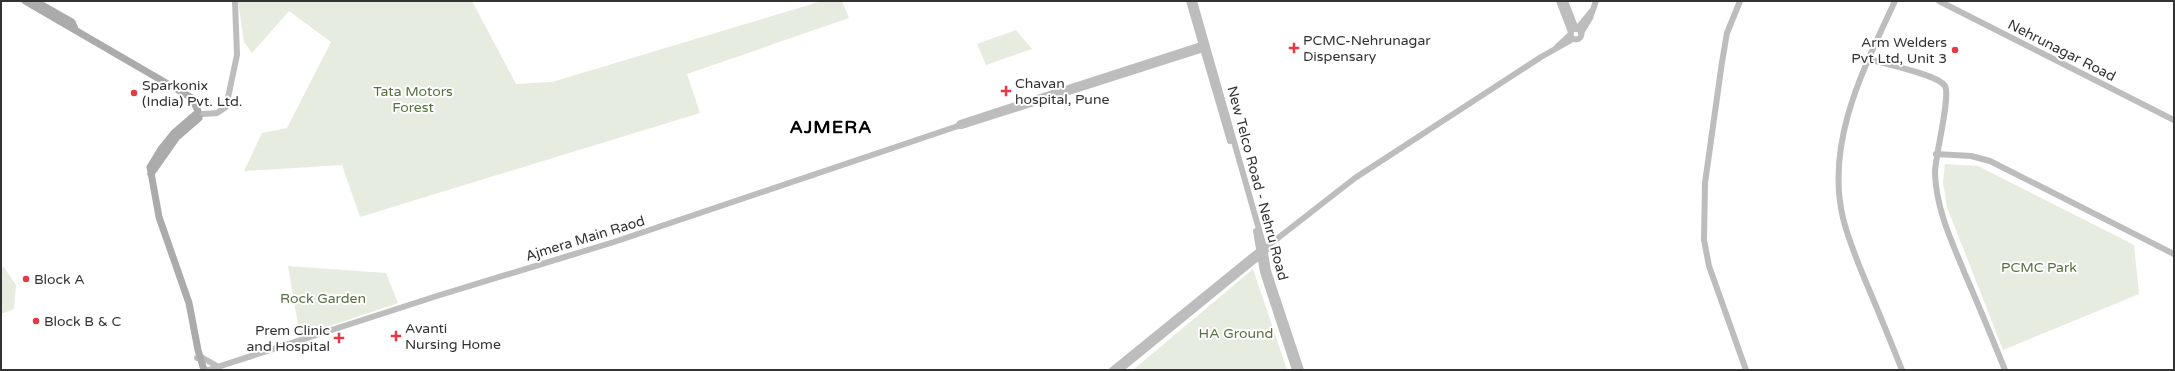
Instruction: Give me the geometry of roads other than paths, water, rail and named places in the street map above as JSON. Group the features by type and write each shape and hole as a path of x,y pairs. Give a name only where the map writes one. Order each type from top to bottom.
{"main road":[{"path":"25,1 192,98 199,114 177,138 151,174 159,217 189,303 199,355 204,370"},
{"path":"35,1 72,22 75,29"},
{"path":"199,355 199,370"}],"street":[{"path":"223,110 234,45 231,1"},
{"path":"199,114 217,113 226,107 237,55 234,1"},
{"name":"New Telco Road - Nehru Road","path":"1189,1 1204,46 1237,164 1264,250 1268,271 1301,370"},
{"name":"New Telco Road - Nehru Road","path":"1194,1 1204,46"},
{"path":"1559,1 1575,33"},
{"path":"1565,1 1575,33"},
{"path":"1112,370 1355,178 1557,47 1563,46 1590,18 1596,1"},
{"path":"1740,1 1728,33 1722,62 1705,182 1704,240 1709,266 1746,370"},
{"path":"1895,1 1868,59 1849,109 1842,138 1839,168 1842,216 1852,247 1902,370"},
{"name":"Nehrunagar Road","path":"1939,1 2174,120"},
{"name":"Ajmera Main Raod","path":"208,370 614,242 958,126 960,123 998,109 1204,46"},
{"path":"1868,59 1942,82 1947,94 1936,154 1937,195 1945,224 2005,370"},
{"path":"1936,154 1971,156 1990,162 2174,254"},
{"path":"1120,370 1264,250"},
{"name":"New Telco Road - Nehru Road","path":"1264,250 1262,272 1295,370"},
{"path":"199,355 217,366"}],"place":[{"name":"PCMC-Nehrunagar Dispensary","path":"1294,48"},
{"name":"Arm Welders Pvt Ltd, Unit 3","path":"1955,50"},
{"name":"Chavan hospital, Pune","path":"1006,91"},
{"name":"Sparkonix (India) Pvt. Ltd.","path":"134,93"},
{"name":"Block A","path":"26,279"},
{"name":"Block B & C","path":"36,321"},
{"name":"Avanti Nursing Home","path":"396,336"},
{"name":"Prem Clinic and Hospital","path":"339,338"}],"district":[{"name":"AJMERA","path":"831,127"}],"park label":[{"name":"Tata Motors Forest","path":"413,100"},
{"name":"PCMC Park","path":"2039,267"},
{"name":"Rock Garden","path":"323,298"},
{"name":"HA Ground","path":"1236,333"}]}
